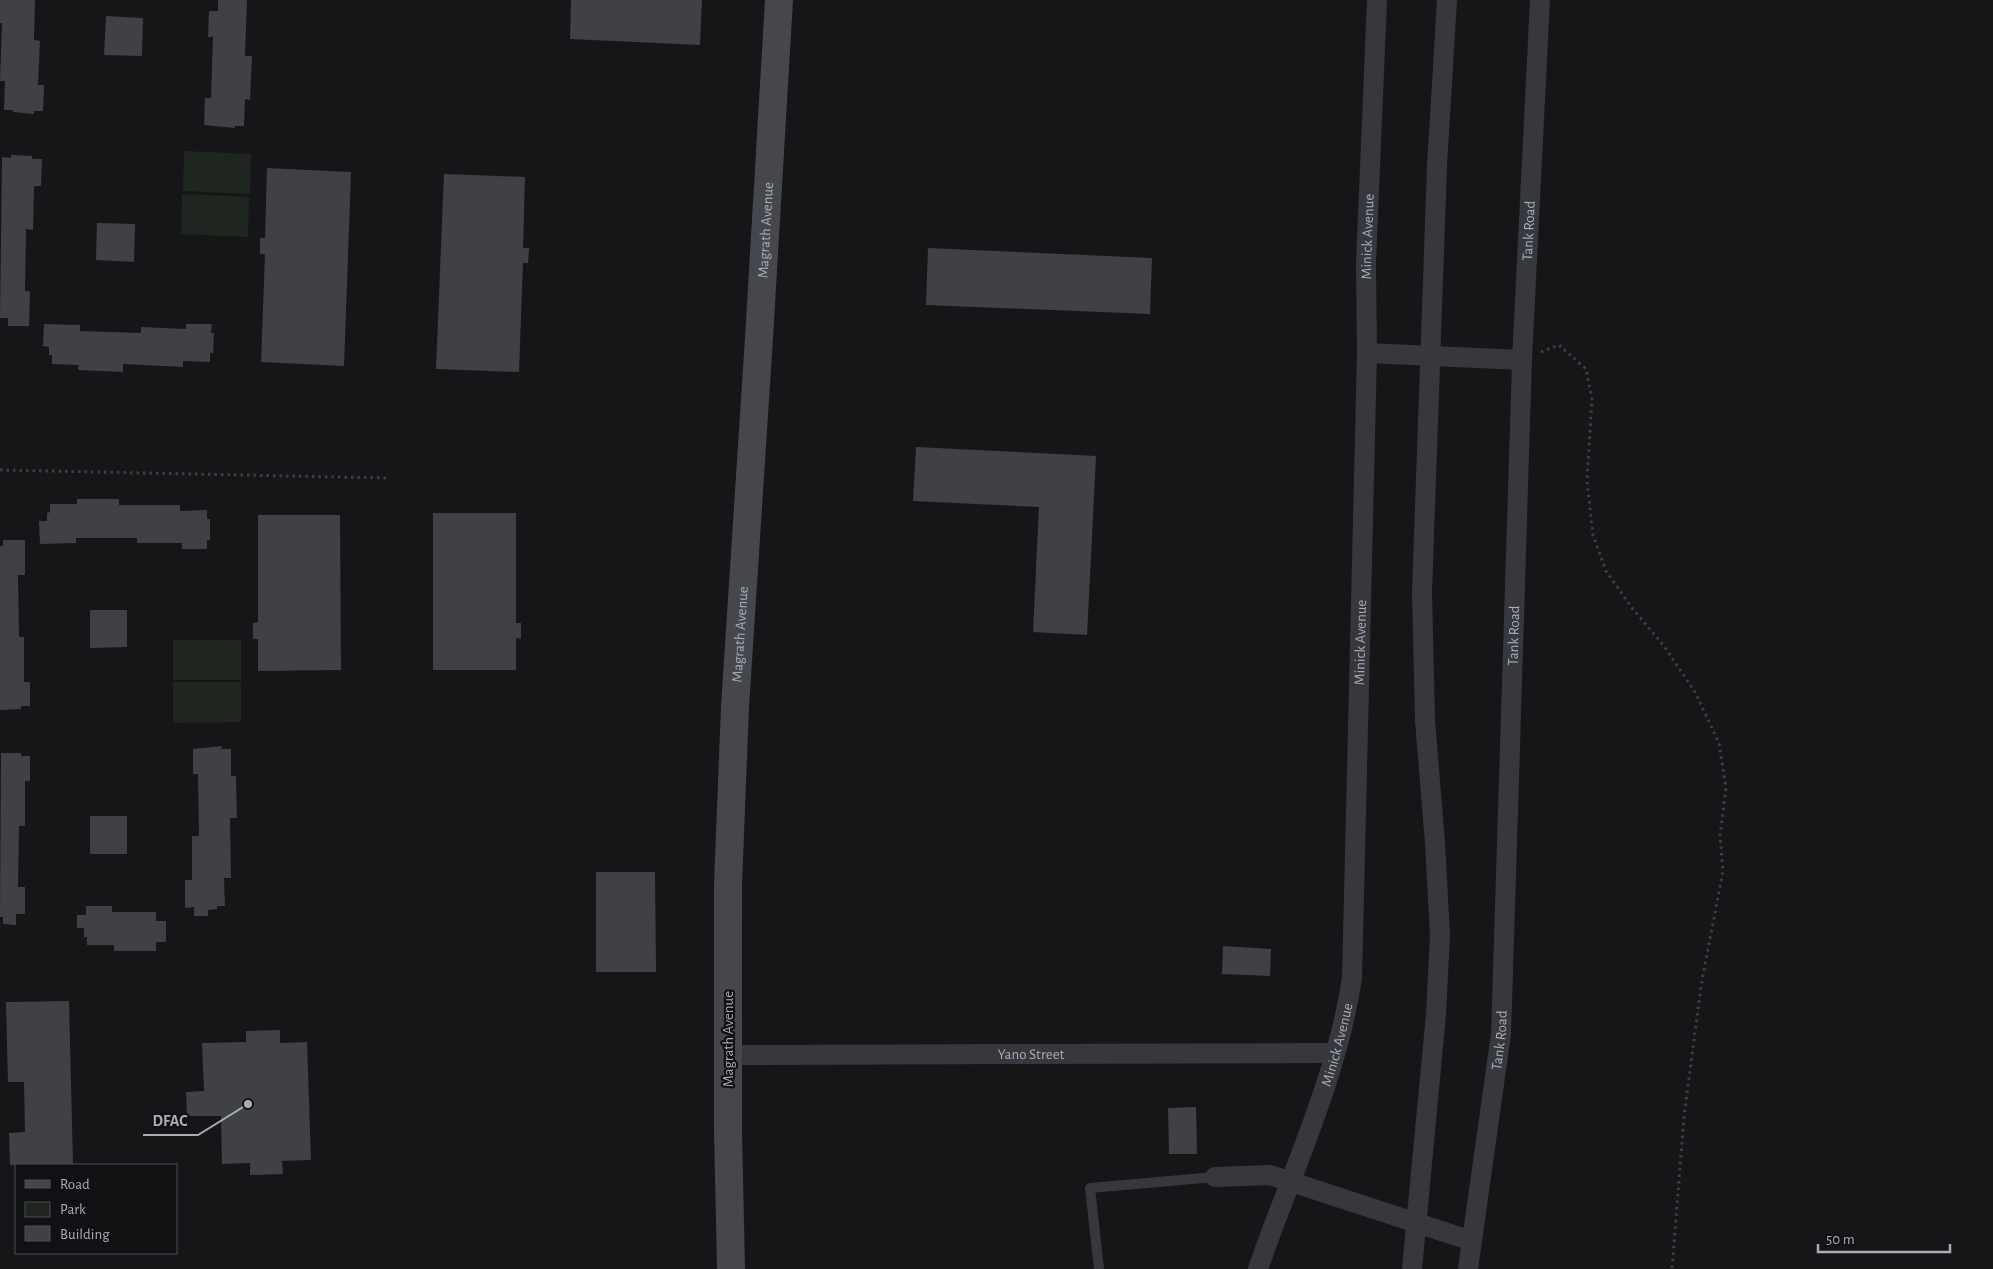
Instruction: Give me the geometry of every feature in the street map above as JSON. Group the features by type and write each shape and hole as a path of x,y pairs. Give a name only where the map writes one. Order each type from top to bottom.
{"main road":[{"name":"Magrath Avenue","path":"731,1269 727,1055 728,884 735,708 760,338 779,0"}],"street":[{"name":"Minick Avenue","path":"1258,1269 1317,1110 1335,1053 1350,997 1354,956 1367,353 1366,262 1377,0"},
{"path":"1412,1269 1436,1014 1440,935 1425,720 1422,592 1437,166 1447,0"},
{"name":"Tank Road","path":"1468,1269 1500,1034 1522,360 1540,0"},
{"path":"1367,353 1522,360"},
{"name":"Yano Street","path":"727,1055 1335,1053"},
{"path":"1215,1177 1270,1175 1472,1241"}],"lane":[{"path":"1099,1269 1090,1188 1215,1177"}],"path":[{"path":"1522,360 1559,344 1586,369 1592,398 1587,481 1593,536 1606,571 1632,608 1664,646 1695,692 1719,743 1726,788 1720,836 1723,871 1701,986 1684,1117 1672,1269"},
{"path":"0,470 386,478"}],"green space":[{"path":"184,151 251,154 250,194 183,191"},
{"path":"182,194 249,197 248,237 181,234"},
{"path":"173,640 241,640 241,680 173,680"},
{"path":"173,682 241,682 241,722 173,723"}],"building":[{"path":"0,0 35,0 34,40 40,41 38,85 44,85 43,111 34,111 34,114 4,110 5,81 0,81 2,23 0,23"},
{"path":"218,0 247,0 245,56 252,56 250,100 245,99 244,126 235,126 235,128 204,125 205,98 211,98 213,37 208,37 209,11 218,11"},
{"path":"571,0 702,0 700,45 570,39"},
{"path":"106,16 143,18 142,56 104,55"},
{"path":"11,155 32,156 32,159 42,159 41,186 34,186 33,230 26,229 25,291 30,291 29,326 8,326 8,318 0,318 2,157 11,158"},
{"path":"267,168 351,172 344,366 261,362 265,254 260,254 260,238 265,238"},
{"path":"444,174 525,177 523,248 529,248 528,263 523,263 519,372 436,369"},
{"path":"97,223 135,224 134,262 96,260"},
{"path":"928,248 1152,258 1150,314 926,305"},
{"path":"44,324 80,325 80,331 141,333 141,327 186,329 186,324 212,324 211,333 214,333 213,353 210,353 210,362 183,361 183,367 123,364 123,372 78,370 79,365 52,364 52,355 49,355 49,347 43,346"},
{"path":"916,447 1096,456 1087,635 1033,632 1039,507 913,501"},
{"path":"77,499 119,499 119,505 180,505 180,511 207,510 207,519 210,519 210,540 207,540 207,549 182,549 182,543 137,543 137,538 76,538 76,543 40,544 39,521 47,521 50,504 77,504"},
{"path":"433,513 516,513 516,623 521,623 521,639 516,638 516,670 433,670"},
{"path":"258,515 340,515 341,670 258,671 258,639 253,639 253,623 258,622"},
{"path":"3,540 25,540 25,575 18,575 19,637 24,637 24,682 30,682 30,706 21,706 21,709 0,710 0,546 3,546"},
{"path":"90,610 127,610 127,647 90,648"},
{"path":"222,746 221,749 231,749 231,776 236,776 237,818 230,818 231,878 224,878 225,906 217,906 217,909 208,910 208,916 194,916 194,907 185,908 185,880 192,880 192,836 199,836 198,774 193,774 193,749"},
{"path":"1,753 21,753 21,756 30,756 30,781 25,781 25,826 19,826 18,887 25,887 25,914 16,914 16,925 3,924 3,917 0,917"},
{"path":"90,816 127,816 127,854 90,854"},
{"path":"596,872 655,872 656,972 596,972"},
{"path":"86,906 112,906 112,912 156,912 156,921 166,921 166,942 156,942 156,951 114,951 114,945 87,945 87,937 84,937 84,928 77,928 77,915 86,915"},
{"path":"1223,946 1271,949 1270,976 1222,974"},
{"path":"69,1001 73,1164 10,1165 9,1133 25,1132 24,1082 8,1082 6,1002"},
{"path":"280,1030 280,1043 307,1042 311,1160 282,1161 283,1174 250,1175 250,1163 222,1164 221,1116 187,1116 186,1092 204,1091 202,1043 246,1042 246,1031"},
{"path":"1196,1107 1197,1154 1169,1154 1168,1108"}],"place":[{"name":"DFAC","path":"248,1104"}]}
